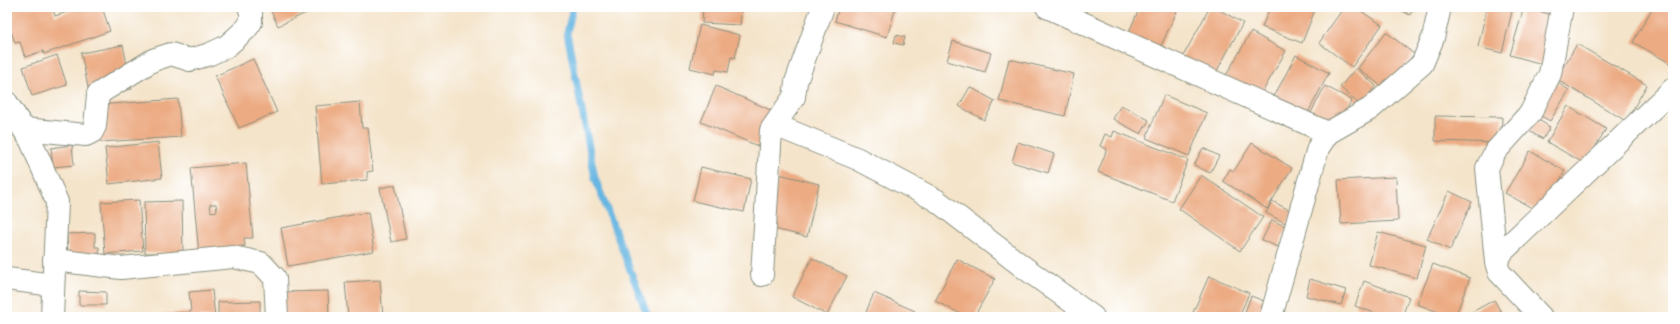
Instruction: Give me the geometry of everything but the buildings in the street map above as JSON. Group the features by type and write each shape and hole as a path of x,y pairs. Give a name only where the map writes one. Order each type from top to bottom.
{"street":[{"path":"24,130 86,135 92,132 95,126 98,94 153,60 171,54 190,60 210,54 227,46 246,29 251,22 251,12 249,7"},
{"path":"762,275 771,130 794,97 796,82 823,7"},
{"path":"1047,7 1328,133"},
{"path":"1270,317 1318,148 1328,133 1370,109 1422,64 1434,38 1440,7"},
{"path":"1541,317 1500,272 1496,262 1486,168 1495,152 1531,112 1550,74 1562,7"},
{"path":"1496,262 1503,251 1673,89"},
{"path":"7,103 31,141 57,202 52,317"},
{"path":"775,125 858,159 936,200 1022,266 1093,317"},
{"path":"54,260 121,268 233,257 261,262 275,278 277,317"},
{"path":"7,279 53,286"}],"waterway":[{"path":"573,7 567,33 595,178 647,314 650,317"}]}
